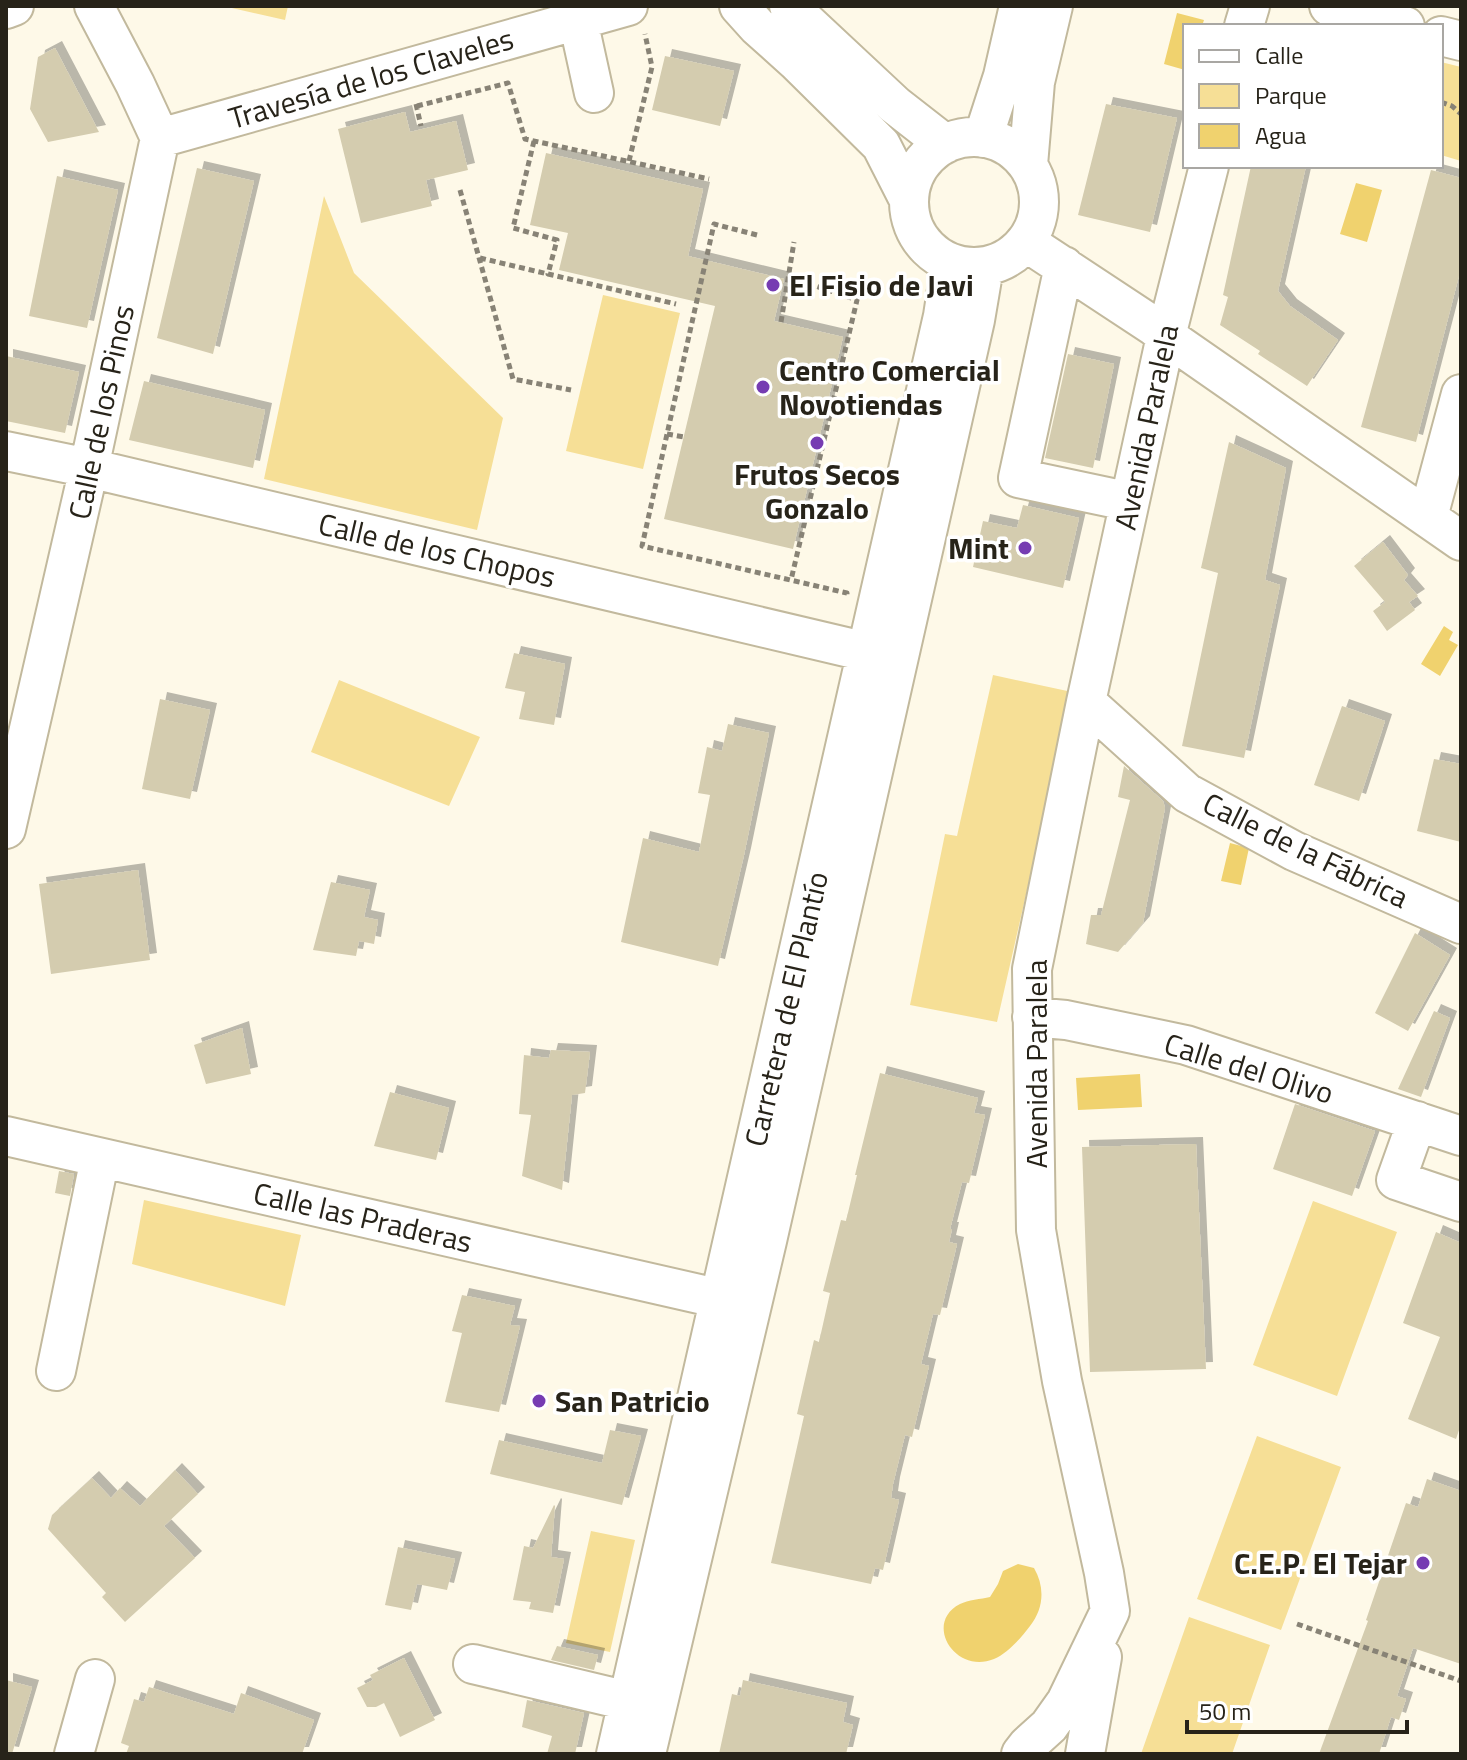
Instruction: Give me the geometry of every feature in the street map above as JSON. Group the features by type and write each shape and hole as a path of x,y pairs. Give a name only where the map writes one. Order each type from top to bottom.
{"street":[{"path":"6,9 14,6"},
{"path":"94,6 160,138"},
{"name":"Travesía de los Claveles","path":"160,138 626,6"},
{"path":"739,6 881,145 909,200"},
{"path":"789,6 895,105 945,144"},
{"path":"983,138 1003,76 1019,6"},
{"path":"1028,165 1035,82 1053,6"},
{"path":"1329,6 1397,24"},
{"path":"578,20 594,93"},
{"name":"Calle de los Pinos","path":"6,829 14,758 89,468 160,138"},
{"path":"963,138 983,138 1016,152 1028,165 1036,184 1039,204 1036,224 1026,242 1007,258 968,265 934,254 920,239 911,220 909,200 912,183 930,154 945,144 963,138"},
{"name":"Avenida Paralela","path":"1085,1754 1110,1611 1062,1381 1036,1230 1032,969 1086,702 1166,336 1208,168"},
{"path":"1026,242 1155,327 1461,541"},
{"name":"Carretera de El Plantío","path":"616,1754 721,1299 851,649 943,316 968,265"},
{"name":"Carretera de El Plantío","path":"646,1754 767,1241 972,334 968,265"},
{"path":"1064,266 1018,478 1117,499"},
{"path":"1428,517 1461,394"},
{"name":"Calle de los Chopos","path":"6,451 851,649"},
{"name":"Calle de la Fábrica","path":"1086,702 1187,793 1294,851 1461,924"},
{"name":"Calle del Olivo","path":"1032,1017 1066,1020 1186,1045 1461,1136"},
{"path":"1417,1121 1396,1180 1461,1202"},
{"name":"Calle las Praderas","path":"6,1136 721,1299"},
{"path":"56,1371 100,1158"},
{"path":"1025,1750 1049,1726 1066,1702 1110,1611"},
{"path":"473,1664 628,1701"},
{"path":"74,1754 95,1679"},
{"path":"1025,1750 1061,1747 1067,1754"}],"path":[{"path":"626,6 644,32 652,67 629,161"},
{"path":"417,106 508,83 525,139 709,179"},
{"path":"1443,103 1461,114"},
{"path":"534,141 513,228 557,240 548,274"},
{"path":"460,190 513,379 571,390"},
{"path":"757,235 714,224 642,546 847,593 851,649"},
{"path":"781,322 794,242"},
{"path":"479,258 676,304"},
{"path":"789,277 857,300 791,580"},
{"path":"667,434 684,437"},
{"path":"1297,1624 1461,1681"}],"green space":[{"path":"223,6 288,6 285,20"},
{"path":"1443,62 1461,67 1461,161 1443,156"},
{"path":"324,196 354,273 503,418 477,530 264,479"},
{"path":"603,295 680,313 643,469 566,451"},
{"path":"993,675 1072,692 997,1022 910,1005 945,834 957,836"},
{"path":"339,680 480,737 449,806 311,752"},
{"path":"144,1200 301,1235 285,1306 132,1264"},
{"path":"1313,1201 1397,1232 1337,1396 1253,1365"},
{"path":"1257,1436 1341,1467 1281,1630 1197,1599"},
{"path":"591,1531 635,1540 610,1652 566,1643"},
{"path":"1189,1617 1270,1645 1232,1754 1141,1754"}],"water":[{"path":"1177,13 1204,20 1203,24 1183,24 1183,69 1164,64"},
{"path":"1356,183 1382,190 1367,242 1340,234"},
{"path":"1444,626 1453,632 1449,640 1458,645 1440,676 1421,664"},
{"path":"1230,843 1249,848 1241,885 1221,881"},
{"path":"1140,1074 1142,1107 1078,1110 1076,1078"},
{"path":"1018,1564 1034,1568 1040,1583 1040,1605 1035,1619 1009,1649 994,1659 980,1662 956,1654 944,1634 944,1623 949,1612 960,1604 990,1597 1003,1571"}],"building":[{"path":"55,48 99,132 48,142 30,109 38,57"},
{"path":"665,56 734,71 720,126 652,110"},
{"path":"1106,104 1177,118 1150,232 1078,215"},
{"path":"405,112 410,132 456,121 468,170 426,180 432,206 361,223 338,129"},
{"name":"Centro Comercial Novotiendas","path":"546,153 703,189 688,256 784,279 774,321 843,337 793,549 664,519 715,306 559,270 568,233 530,225"},
{"path":"197,168 254,181 213,354 157,338"},
{"path":"1251,168 1306,168 1278,291 1290,306 1338,340 1307,386 1220,325 1228,297 1223,295"},
{"path":"1431,170 1461,178 1461,268 1416,442 1361,427"},
{"path":"57,176 118,190 87,328 29,316"},
{"path":"1068,354 1114,364 1093,468 1045,458"},
{"path":"6,356 79,372 65,433 6,421"},
{"path":"144,381 265,410 253,468 129,440"},
{"path":"1229,442 1286,468 1265,580 1280,585 1244,758 1182,746 1218,573 1201,568"},
{"name":"Mint","path":"1023,505 1079,518 1063,588 973,567 983,521 1017,528"},
{"path":"1383,542 1408,575 1404,580 1418,596 1409,602 1415,610 1387,631 1373,611 1385,602 1354,566"},
{"path":"514,653 565,664 554,725 519,719 525,692 505,688"},
{"path":"160,699 210,710 190,799 142,789"},
{"path":"1342,706 1385,721 1359,801 1314,785"},
{"path":"728,724 769,733 718,966 621,942 643,838 699,852 710,795 698,793 707,747 722,751"},
{"path":"1434,759 1461,764 1461,842 1417,831"},
{"path":"1124,766 1163,801 1165,808 1143,923 1118,952 1086,944 1091,915 1101,915 1130,800 1118,797"},
{"path":"138,870 150,960 51,974 39,884"},
{"path":"331,882 370,890 364,917 378,920 374,944 359,941 356,956 313,950"},
{"path":"1415,933 1450,955 1408,1031 1375,1013"},
{"path":"1434,1011 1450,1018 1421,1097 1398,1089"},
{"path":"242,1028 251,1074 206,1084 194,1045"},
{"path":"551,1050 590,1052 585,1093 572,1095 562,1190 522,1176 531,1115 519,1114 524,1055 549,1058"},
{"path":"880,1073 978,1098 974,1113 985,1115 969,1183 962,1182 950,1229 949,1242 957,1244 940,1315 933,1314 921,1364 929,1366 912,1437 905,1435 893,1484 891,1498 899,1500 883,1570 875,1568 871,1584 771,1563 804,1416 797,1414 814,1340 819,1342 830,1293 823,1291 841,1220 846,1221"},
{"path":"390,1092 449,1108 436,1160 374,1146"},
{"path":"1295,1104 1375,1131 1352,1196 1273,1169"},
{"path":"1196,1144 1206,1369 1090,1372 1082,1147"},
{"path":"59,1171 74,1174 70,1196 55,1193"},
{"path":"1436,1232 1461,1243 1461,1424 1456,1439 1408,1419 1440,1337 1403,1323"},
{"path":"462,1295 515,1306 510,1325 520,1326 499,1412 445,1402 462,1333 452,1331"},
{"path":"610,1430 641,1436 622,1505 490,1474 499,1440 602,1463"},
{"path":"175,1470 198,1494 164,1526 195,1558 125,1622 102,1597 106,1593 48,1529 52,1515 92,1478 111,1498 120,1488 140,1506"},
{"name":"C.E.P. El Tejar","path":"1427,1479 1461,1491 1461,1664 1413,1648 1397,1696 1406,1699 1399,1720 1391,1717 1379,1754 1319,1754 1368,1621 1406,1503 1418,1507"},
{"path":"554,1505 551,1557 564,1559 553,1613 529,1609 531,1602 513,1600 524,1546 533,1548"},
{"path":"398,1547 455,1559 447,1590 417,1584 411,1610 385,1605"},
{"path":"557,1646 598,1655 594,1670 551,1660"},
{"path":"404,1658 435,1720 400,1737 384,1703 367,1707 357,1688 373,1680 370,1675"},
{"path":"6,1680 32,1687 12,1754 6,1753"},
{"path":"743,1680 847,1703 843,1722 853,1725 846,1754 719,1754 732,1694 740,1696"},
{"path":"149,1687 234,1714 241,1693 314,1720 302,1754 126,1754 129,1746 121,1743 134,1699 144,1702"},
{"path":"527,1700 584,1713 575,1754 547,1754 552,1736 522,1727"}],"place":[{"name":"El Fisio de Javi","path":"773,285"},
{"name":"Centro Comercial Novotiendas","path":"763,387"},
{"name":"Frutos Secos Gonzalo","path":"817,443"},
{"name":"Mint","path":"1025,548"},
{"name":"San Patricio","path":"539,1401"},
{"name":"C.E.P. El Tejar","path":"1423,1563"}]}
